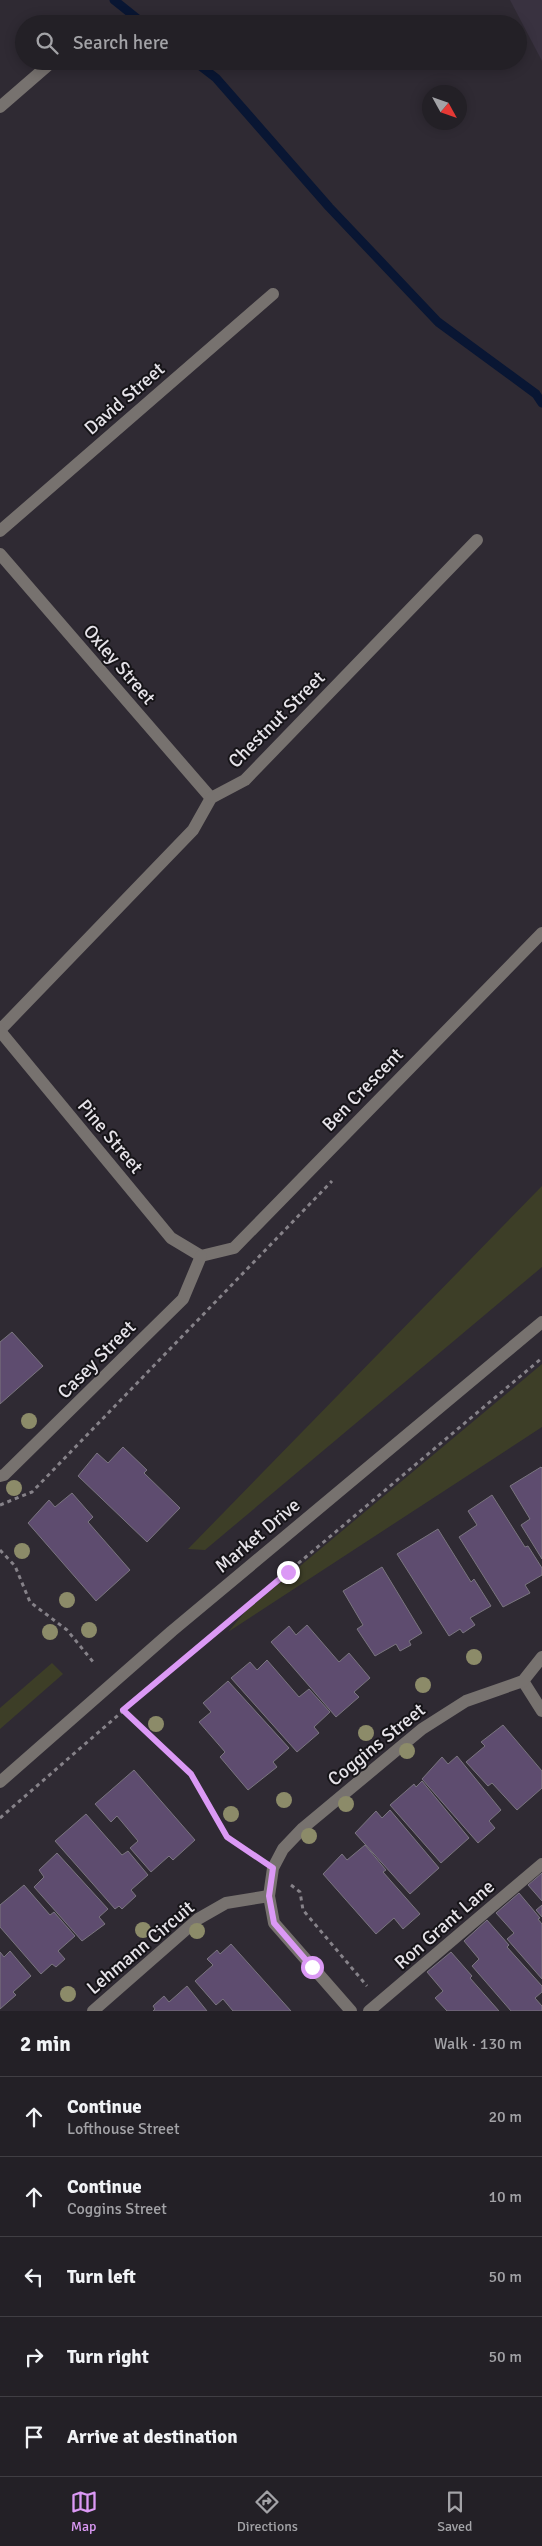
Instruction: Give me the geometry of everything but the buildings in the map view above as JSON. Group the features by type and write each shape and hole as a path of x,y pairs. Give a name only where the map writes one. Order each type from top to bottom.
{"street":[{"path":"0,107 42,70"},
{"name":"David Street","path":"0,530 272,294"},
{"name":"Chestnut Street","path":"211,798 245,780 477,540"},
{"name":"Oxley Street","path":"0,554 211,798"},
{"path":"0,1031 193,830 211,798"},
{"name":"Ben Crescent","path":"201,1256 234,1248 542,933"},
{"name":"Pine Street","path":"0,1031 171,1238 201,1256"},
{"name":"Casey Street","path":"0,1476 4,1475 183,1299 201,1256"},
{"name":"Market Drive","path":"0,1782 187,1618 542,1322"},
{"path":"542,1657 522,1681 542,1711"},
{"name":"Coggins Street","path":"351,2011 274,1923 269,1896 273,1868 283,1849 303,1828 422,1729 473,1697 522,1681"},
{"name":"Ron Grant Lane","path":"369,2011 542,1864"},
{"name":"Lehmann Circuit","path":"93,2011 198,1919 226,1903 269,1896"}],"path":[{"path":"0,1505 32,1492 336,1177"},
{"path":"0,1818 123,1710 542,1358"},
{"path":"0,1550 15,1566 30,1602 67,1630 94,1663"},
{"path":"123,1710 191,1774 227,1837 273,1868 300,1892 303,1910 381,2002"}],"shaded area":[{"path":"510,0 542,0 542,61 527,32 527,15 518,15"}],"green space":[{"path":"542,1186 542,1267 205,1550 188,1549"},
{"path":"542,1364 542,1427 228,1632 245,1612"},
{"path":"52,1663 63,1674 0,1729 0,1708"}],"waterway":[{"path":"114,0 133,15"},
{"path":"206,70 216,78 329,207 438,322 536,394 542,403"}],"route":[{"path":"288,1572 123,1710 191,1774 227,1837 273,1868 269,1896 274,1923 312,1967"}]}
